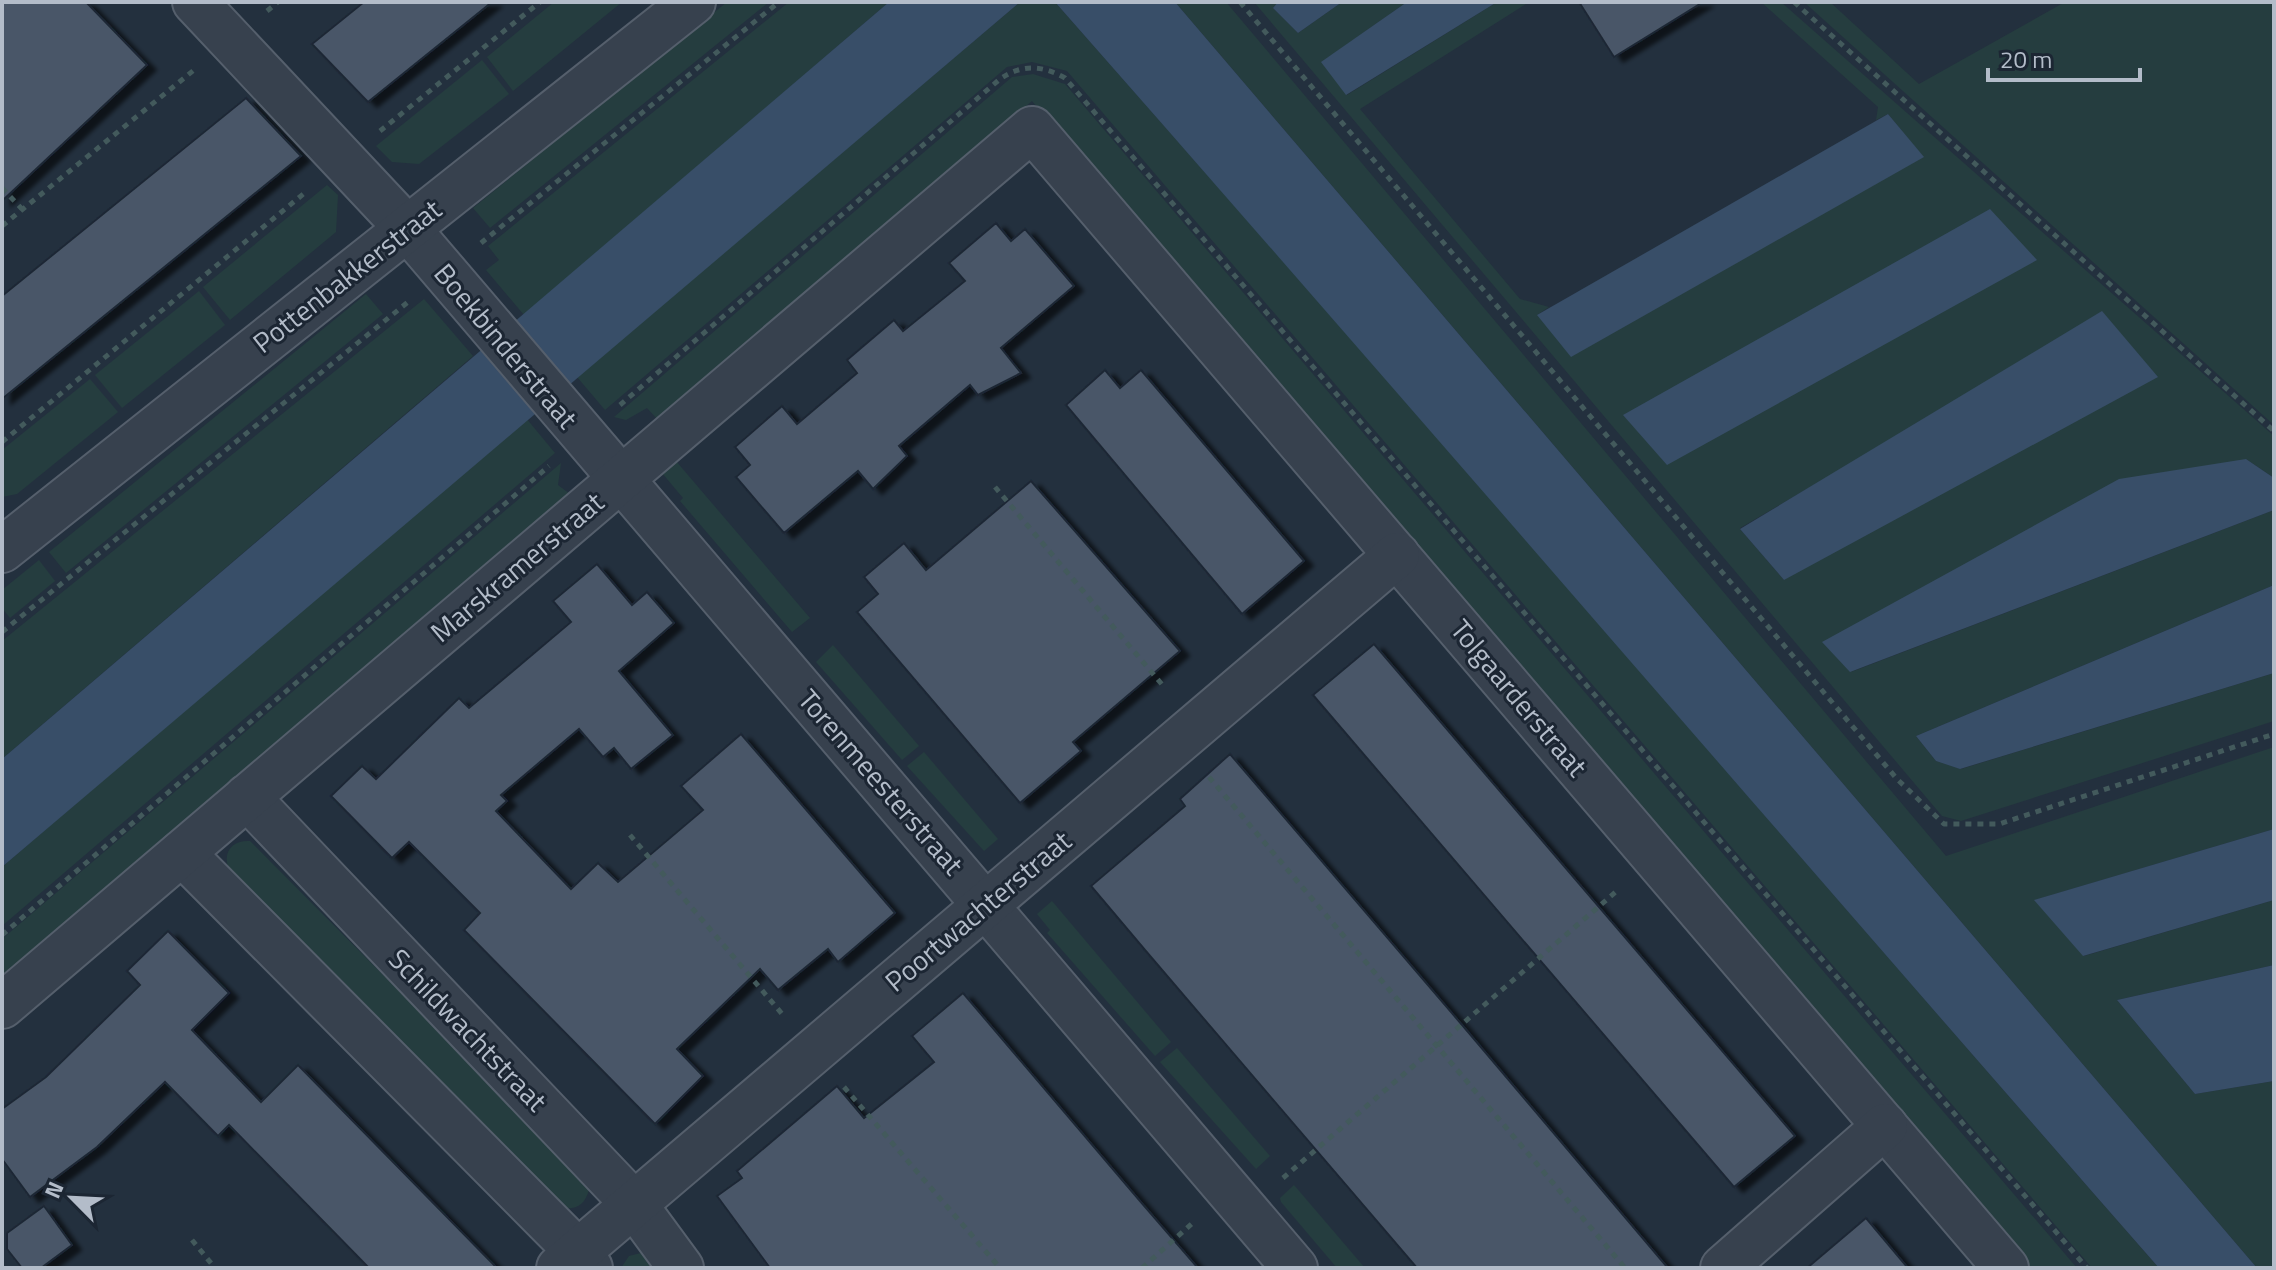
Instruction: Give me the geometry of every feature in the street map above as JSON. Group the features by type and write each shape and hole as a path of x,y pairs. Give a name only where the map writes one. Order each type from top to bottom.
{"street":[{"name":"Boekbinderstraat","path":"195,2 407,228 621,479"},
{"name":"Pottenbakkerstraat","path":"2,549 693,2"},
{"name":"Marskramerstraat","path":"2,1006 1032,129"},
{"name":"Tolgaarderstraat","path":"1032,129 2006,1268"},
{"name":"Torenmeesterstraat","path":"621,479 1295,1268"},
{"name":"Poortwachterstraat","path":"576,1263 634,1204 1397,555"},
{"name":"Schildwachtstraat","path":"247,797 634,1204 681,1268"},
{"path":"182,853 576,1263"},
{"path":"1723,1268 1885,1126"}],"path":[{"path":"2,226 278,2"},
{"path":"2,442 540,2"},
{"path":"2,632 779,2"},
{"path":"1240,2 1897,779 1944,824 1999,824 2274,734"},
{"path":"1794,2 2274,431"},
{"path":"2,188 22,209"},
{"path":"2,935 583,436"},
{"path":"995,487 1437,1046 1625,1268"},
{"path":"1142,1268 1238,1200 1437,1046 1655,858"},
{"path":"192,1240 215,1268"}],"green space":[{"path":"554,2 622,2 513,91 487,57"},
{"path":"727,2 769,2 490,228 473,208"},
{"path":"789,2 889,2 524,315 486,270 499,260 488,246"},
{"path":"1020,2 1055,2 2159,1268 2092,1268 1067,71 1032,62 1007,67 605,410 577,377"},
{"path":"1175,2 1226,2 1946,856 2274,747 2274,829 2035,900 2084,956 2274,900 2274,965 2117,1000 2195,1094 2274,1081 2274,1268 2257,1268"},
{"path":"1254,2 1278,2 1273,8 1298,33 1342,2 1407,2 1322,62 1347,95 1497,2 1529,2 1360,109 1520,299 1549,307 1537,315 1923,157 1888,114 1876,120 1878,107 1761,2 1781,2 2274,436 2274,478 2246,459 1851,672 2274,510 2274,585 1916,736 1936,761 1961,769 2274,673 2274,721 1961,821 1942,816","holes":["1907,431 1784,580 1740,528"]},
{"path":"1804,2 1830,2 1919,84 2065,2 2274,2 2274,425"},
{"path":"482,60 509,94 419,164 392,162 376,146"},
{"path":"1033,74 1065,84 2077,1268 2030,1268 1032,101 658,420 647,408 626,420 614,417 1012,77"},
{"path":"327,185 338,195 336,232 230,320 203,287"},
{"path":"199,291 225,325 122,408 95,375"},
{"path":"366,294 383,314 66,573 49,552"},
{"path":"424,299 473,356 2,759 2,641"},
{"path":"90,379 118,412 17,494 2,497 2,450"},
{"path":"526,418 555,453 2,926 2,867"},
{"path":"676,461 810,618 792,632 680,501 683,498 662,473"},
{"path":"561,463 558,485 570,494 2,978 2,939"},
{"path":"39,560 55,581 10,618 2,608 2,590"},
{"path":"833,645 919,746 902,760 816,662"},
{"path":"924,752 998,839 984,851 907,766"},
{"path":"250,841 582,1175 589,1190 583,1202 576,1207 563,1208 229,869 227,857 230,848"},
{"path":"1052,901 1171,1042 1155,1056 1047,933 1050,930 1037,914"},
{"path":"1177,1048 1270,1156 1256,1169 1160,1062"},
{"path":"1294,1185 1365,1268 1337,1268 1281,1202 1280,1198"},
{"path":"641,1253 660,1268 621,1268 629,1256"}],"water":[{"path":"889,2 1020,2 2,867 2,759"},
{"path":"1055,2 1175,2 2257,1268 2159,1268"},
{"path":"1278,2 1342,2 1298,33 1273,8"},
{"path":"1407,2 1497,2 1346,95 1321,62"},
{"path":"1888,114 1924,157 1571,357 1537,315"},
{"path":"1990,209 2037,260 1667,465 1623,415"},
{"path":"2102,311 2158,377 1784,580 1740,529"},
{"path":"2246,459 2274,478 2274,510 1850,672 1822,642 2119,479"},
{"path":"2274,585 2274,673 1960,769 1936,761 1916,736"},
{"path":"2274,829 2274,900 2083,956 2034,900"},
{"path":"2274,965 2274,1081 2195,1094 2117,1000"}],"building":[{"path":"2,2 86,2 147,65 2,201"},
{"path":"364,2 492,2 368,102 312,44"},
{"path":"1579,2 1703,2 1614,57"},
{"path":"246,98 301,156 2,399 2,296"},
{"path":"996,223 1011,241 1025,229 1074,286 1001,348 1021,373 978,395 970,385 899,446 907,456 873,489 858,471 784,533 736,477 750,465 735,447 782,406 797,424 857,373 847,360 894,320 903,331 965,281 949,263"},
{"path":"1105,370 1120,388 1141,370 1304,561 1242,614 1066,405"},
{"path":"1031,481 1180,651 1073,742 1081,751 1020,803 857,612 878,594 864,577 904,543 926,570"},
{"path":"597,564 632,605 647,592 674,623 619,671 673,735 631,769 614,748 603,757 579,729 501,795 507,801 496,811 571,889 598,863 618,882 703,810 681,786 741,734 895,913 838,962 828,949 778,990 760,969 677,1049 703,1076 655,1124 464,930 480,913 409,842 392,858 331,796 362,766 376,779 459,698 469,708 571,622 553,601"},
{"path":"1374,644 1795,1136 1734,1187 1313,695"},
{"path":"1230,754 1668,1268 1417,1268 1145,950 1091,886 1185,806 1180,799"},
{"path":"168,931 229,993 192,1030 261,1102 298,1065 497,1268 369,1268 229,1125 218,1136 165,1082 97,1147 30,1197 2,1159 2,1109 46,1077 140,985 127,971"},
{"path":"963,993 1198,1268 770,1268 717,1196 742,1178 737,1171 837,1086 864,1118 934,1062 912,1036"},
{"path":"44,1206 72,1245 41,1268 22,1268 7,1249 7,1233"},
{"path":"1866,1218 1908,1268 1807,1268"}]}
